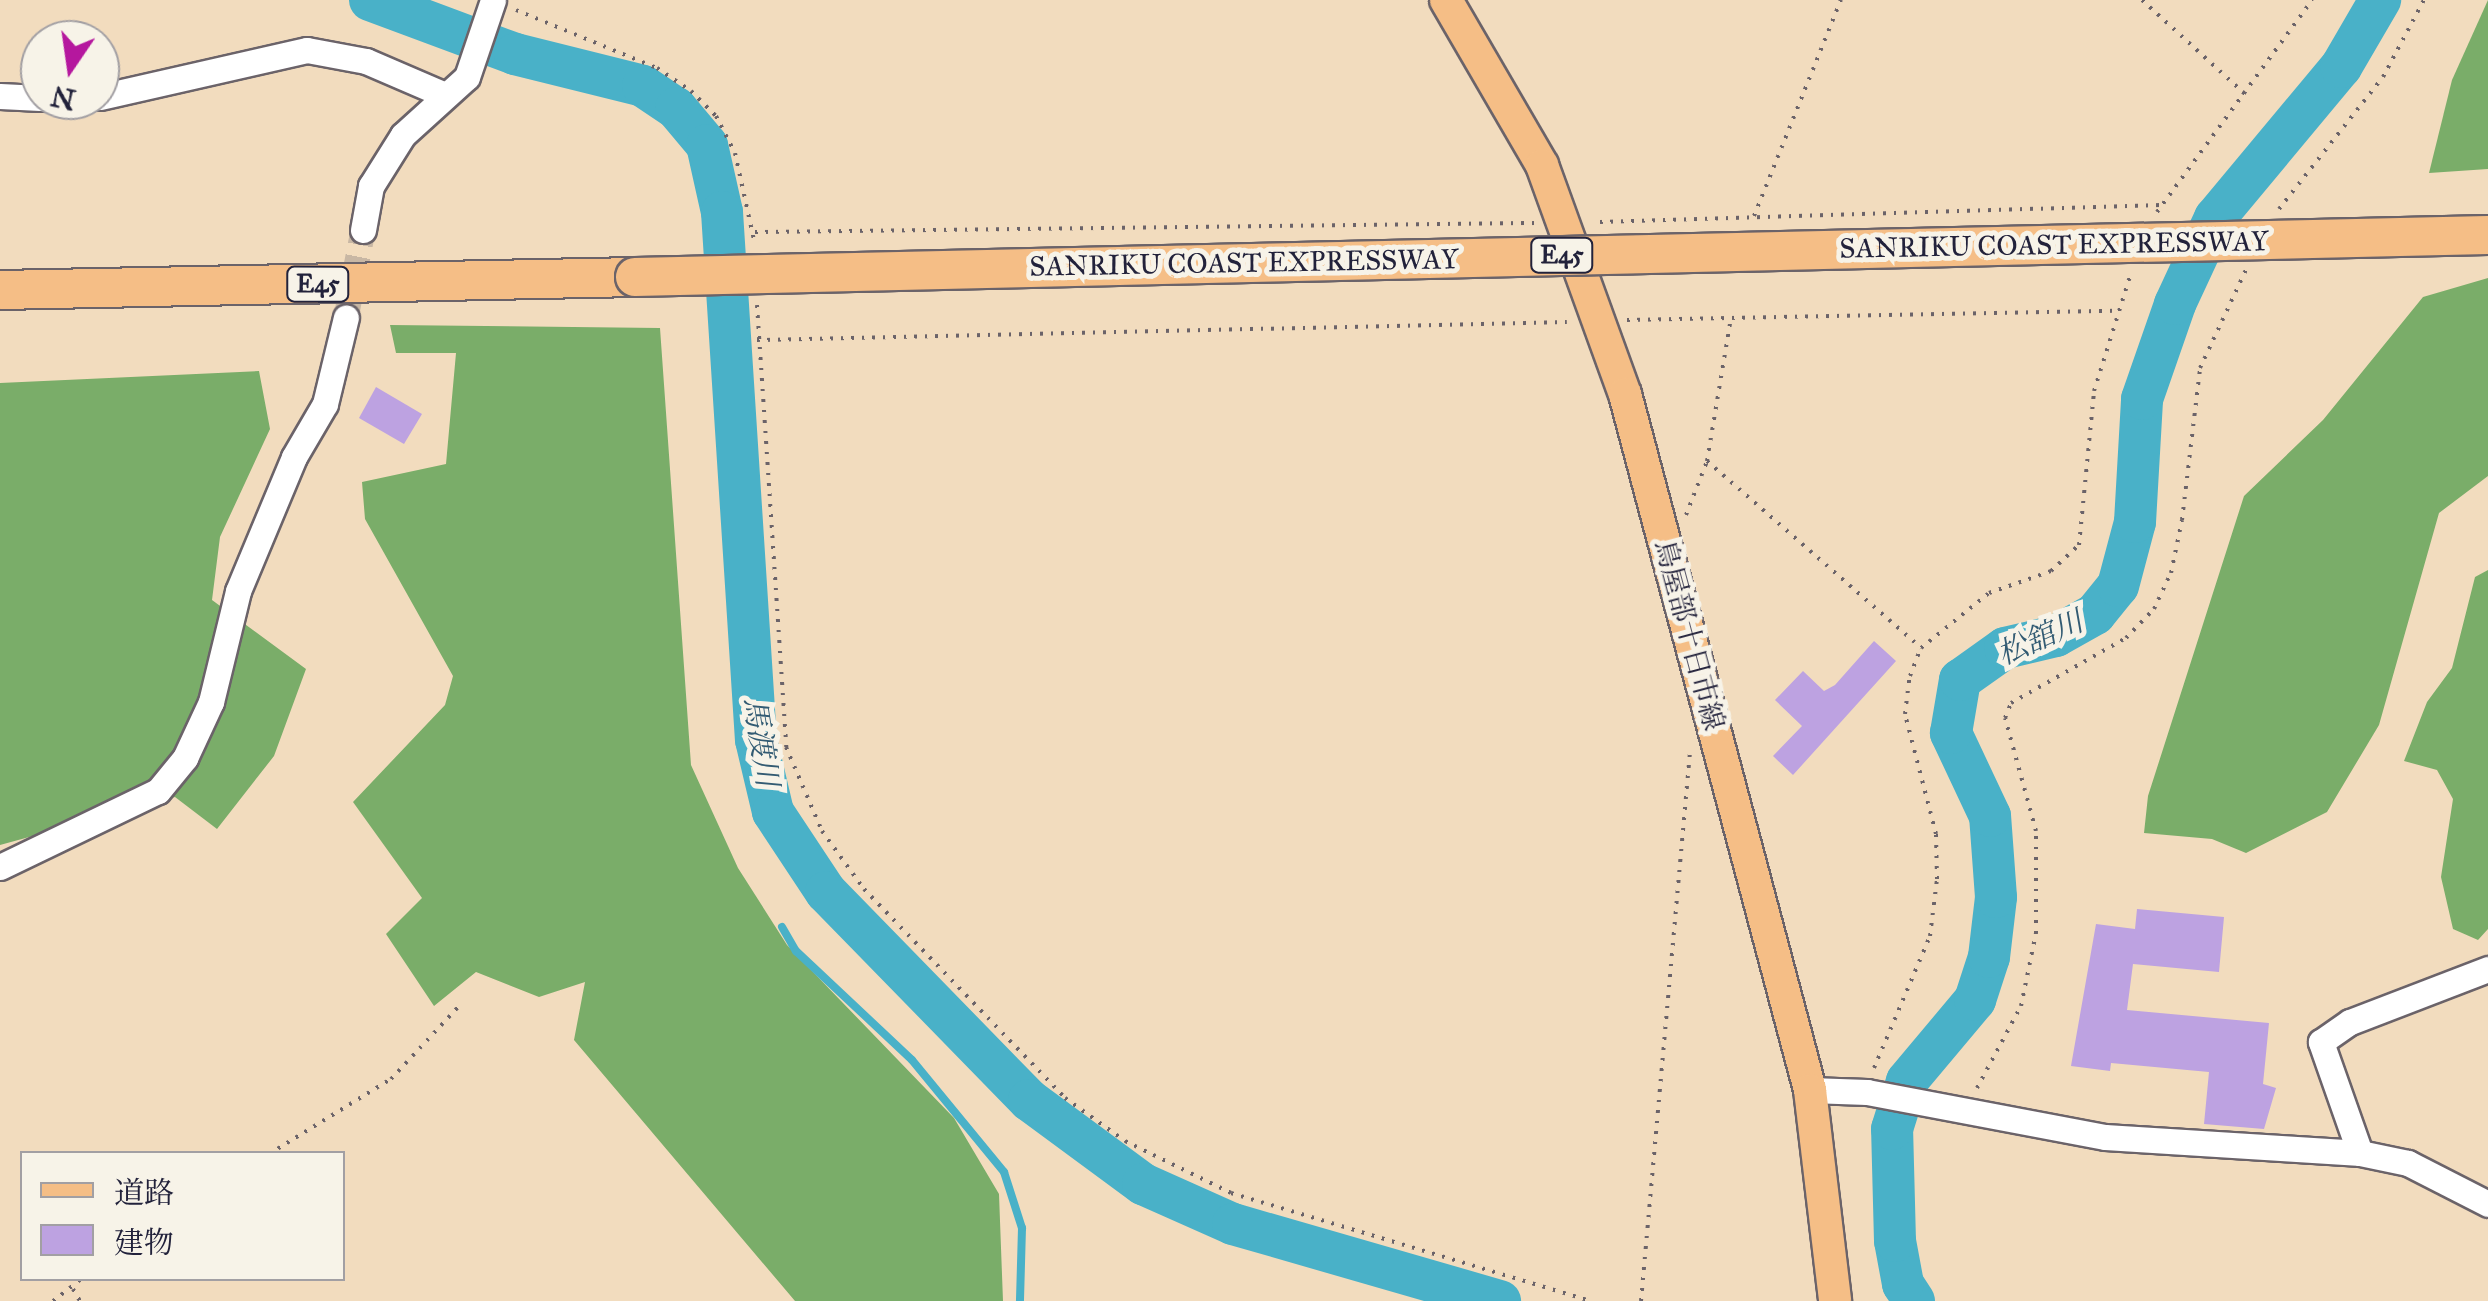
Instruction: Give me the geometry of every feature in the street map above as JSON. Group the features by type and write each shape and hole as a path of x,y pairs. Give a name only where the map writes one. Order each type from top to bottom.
{"highway":[{"name":"SANRIKU COAST EXPRESSWAY","path":"0,290 2488,235"}],"main road":[{"name":"鳥屋部十日市線","path":"1446,0 1542,165 1568,223 1602,321 1810,1090 1835,1301"}],"street":[{"path":"363,230 371,186 403,135 470,67 491,5"},
{"path":"120,92 307,50 366,62 446,95"},
{"path":"0,867 158,791 184,758 211,702 238,591 294,456 326,404 346,316"},
{"path":"2360,1153 2321,1042 2350,1022 2488,968"},
{"path":"1810,1090 1871,1093 2105,1137 2360,1153 2408,1163 2488,1204"}],"path":[{"path":"1754,216 1841,0"},
{"path":"2142,0 2246,95"},
{"path":"755,232 1568,223 2161,204 2246,95 2312,0"},
{"path":"2277,210 2383,76 2424,0"},
{"path":"491,5 656,68 692,91 716,116 736,153 756,250"},
{"path":"1958,1111 2020,1006 2036,933 2036,831 2005,718 2011,703 2126,638 2154,608 2171,573 2182,520 2200,368 2252,259"},
{"path":"756,286 786,747 822,830 864,889 1066,1098 1140,1149 1231,1193 1592,1301"},
{"path":"758,340 1732,316 2115,311 2094,392 2079,545 2051,571 1989,593 1921,648 1906,714 1936,834 1938,879 1930,936 1871,1093"},
{"path":"1663,536 1687,514 1707,462 1732,316"},
{"path":"1707,462 1921,648"},
{"path":"1641,1301 1691,737"},
{"path":"274,1151 390,1080 460,1006"},
{"path":"53,1301 73,1290 80,1281"},
{"path":"73,1290 80,1301"}],"green space":[{"path":"2488,0 2488,169 2429,173 2452,80"},
{"path":"2488,278 2488,476 2439,513 2379,725 2327,812 2246,853 2212,839 2144,833 2148,796 2244,496 2323,420 2423,297"},
{"path":"390,325 660,328 691,765 738,868 787,945 954,1118 999,1194 1003,1301 795,1301 574,1040 585,982 539,997 476,972 434,1006 386,934 422,898 353,802 445,705 453,676 365,519 362,482 446,464 456,353 396,353"},
{"path":"259,371 270,429 220,537 212,600 306,669 274,756 217,829 175,797 0,845 0,383"},
{"path":"2488,570 2488,929 2478,940 2453,929 2441,877 2453,799 2437,770 2404,761 2427,702 2452,668 2475,577"}],"building":[{"path":"376,387 422,414 404,444 359,418"},
{"path":"1874,641 1896,661 1793,775 1773,756 1802,726 1775,700 1803,671 1824,691 1835,685"},
{"path":"2137,909 2224,917 2219,972 2133,964 2127,1010 2269,1023 2263,1084 2276,1088 2264,1129 2204,1124 2209,1072 2111,1063 2110,1071 2071,1066 2096,924 2135,929"}],"waterway":[{"name":"馬渡川","path":"370,0 515,54 643,86 676,108 707,145 722,212 756,740 773,812 826,892 1029,1100 1143,1184 1233,1224 1500,1301"},
{"name":"松舘川","path":"1914,1301 1903,1284 1895,1241 1892,1129 1907,1081 1975,1000 1989,957 1996,897 1990,816 1951,733 1960,680 2005,648 2056,636 2095,614 2118,586 2135,522 2142,399 2175,304 2215,218 2341,67 2380,0"},
{"path":"782,927 796,951 912,1060 1004,1172 1022,1228 1020,1301"}],"tunnel":[{"path":"346,317 363,230"}]}
